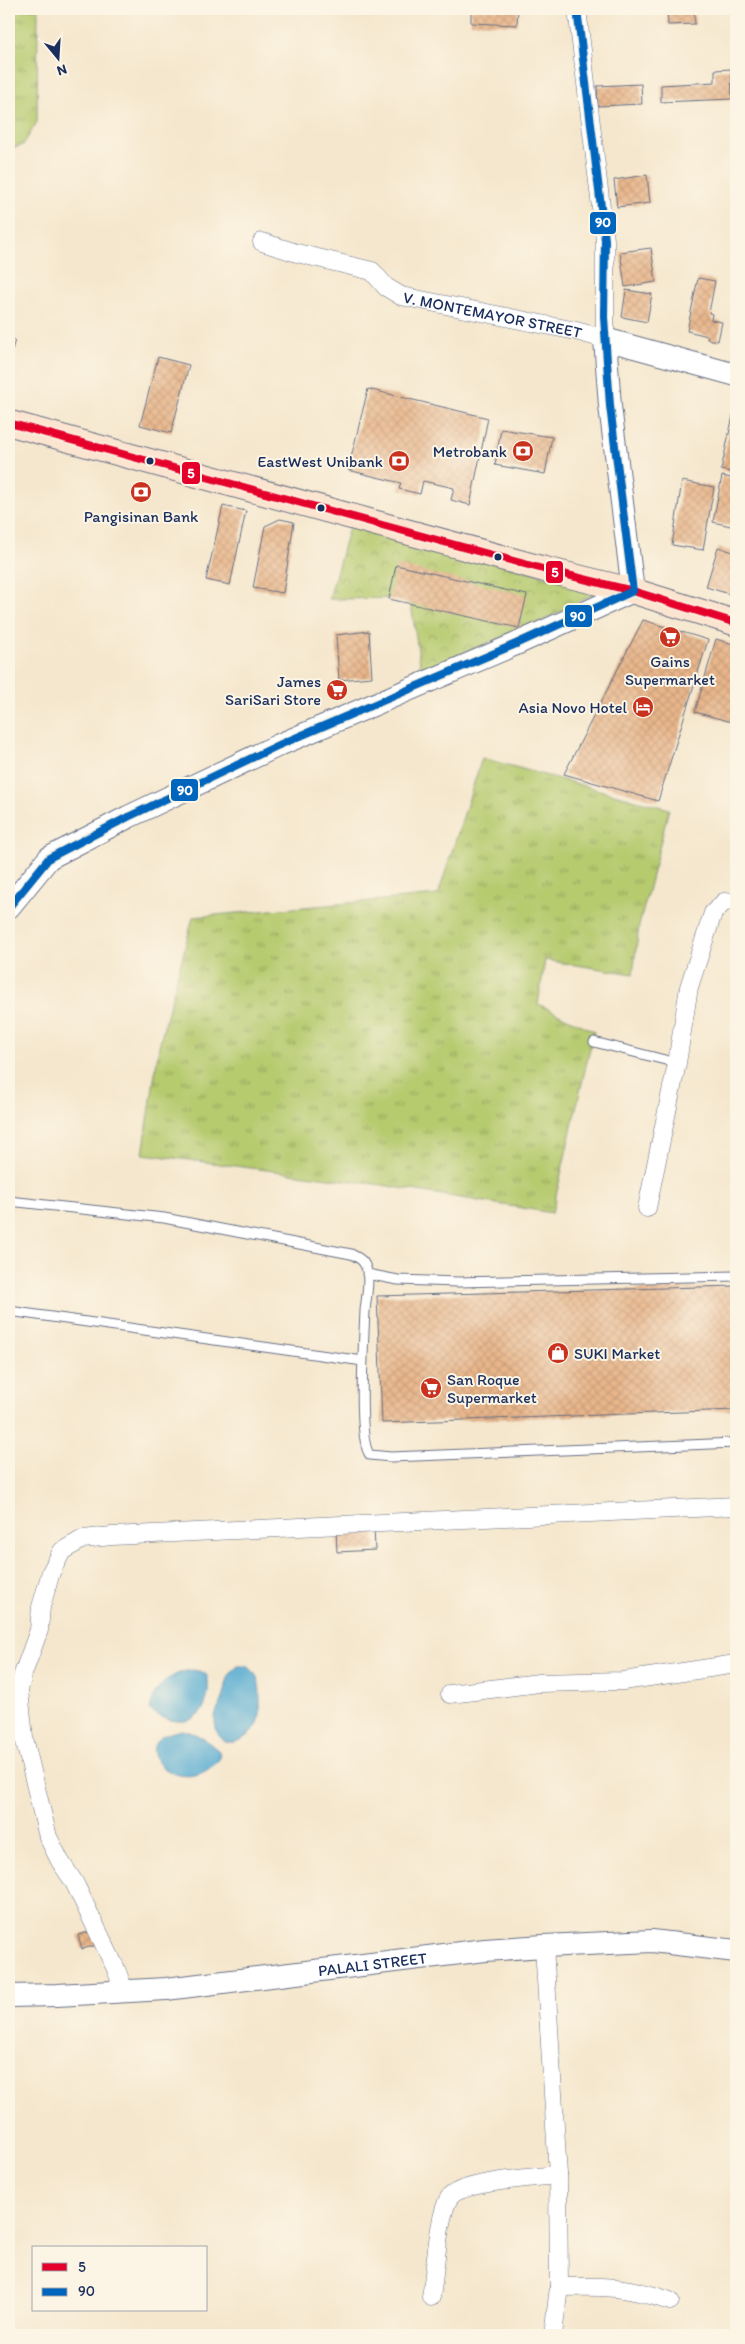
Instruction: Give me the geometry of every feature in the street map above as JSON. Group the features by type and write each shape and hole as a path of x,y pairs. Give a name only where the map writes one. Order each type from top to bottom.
{"main road":[{"path":"9,423 633,592 736,623"}],"street":[{"path":"13,896 49,858 128,817 279,745 633,592 610,406 606,339 605,240 577,9"},
{"name":"V. MONTEMAYOR STREET","path":"262,242 297,253 372,271 386,287 402,296 576,331 736,375"},
{"path":"647,1208 677,1064 689,987 712,913 724,902 736,900"},
{"path":"124,1993 116,1968 74,1882 60,1861 48,1837 24,1738 19,1690 39,1630 41,1607 50,1572 67,1548 83,1539 112,1536 736,1506"},
{"path":"450,1694 539,1683 623,1681 736,1664"},
{"name":"PALALI STREET","path":"9,1996 124,1993 485,1950 544,1946 652,1941 736,1951"},
{"path":"544,1946 558,2175 559,2287 553,2335"},
{"path":"431,2297 443,2214 453,2194 462,2189 499,2181 558,2175"},
{"path":"559,2287 607,2286 640,2290 670,2301"}],"lane":[{"path":"594,1042 677,1064"},
{"path":"9,1201 164,1218 317,1246 351,1254 364,1263 367,1274 363,1361 364,1439 366,1450 370,1455 391,1457 736,1443"},
{"path":"367,1274 398,1280 458,1282 736,1276"},
{"path":"9,1310 363,1361"}],"green space":[{"path":"9,9 38,9 37,122 23,145 9,149"},
{"path":"350,523 600,591 540,622 421,670 410,598 329,599"},
{"path":"482,758 669,809 639,926 633,974 545,960 538,1004 594,1031 552,1213 382,1185 143,1154 159,1046 193,917 438,895"}],"water":[{"path":"238,1666 248,1666 257,1678 260,1690 260,1718 256,1727 245,1737 239,1741 228,1742 219,1736 216,1729 215,1716 228,1679 233,1670"},
{"path":"193,1670 204,1673 207,1676 208,1682 206,1700 201,1712 197,1716 186,1721 171,1720 162,1718 150,1710 155,1694 164,1682 177,1674"},
{"path":"181,1730 206,1740 219,1751 220,1758 207,1770 193,1775 180,1775 168,1771 159,1764 154,1755 154,1746 162,1736"}],"building":[{"path":"471,9 518,9 517,25 471,23"},
{"path":"667,9 694,9 695,24 668,25"},
{"path":"731,69 732,99 661,102 661,85 715,82 715,70"},
{"path":"641,84 642,104 598,106 597,86"},
{"path":"647,175 650,203 617,207 614,180"},
{"path":"651,248 656,282 625,287 620,252"},
{"path":"698,278 715,281 709,313 712,314 711,320 722,322 718,341 707,339 708,336 687,331"},
{"path":"626,290 652,294 647,322 622,317"},
{"path":"9,338 15,340 9,360"},
{"path":"158,357 189,365 171,433 140,425"},
{"path":"368,389 488,418 470,505 451,500 454,488 423,481 420,494 399,489 401,483 348,470"},
{"path":"736,402 736,473 721,470"},
{"name":"Metrobank","path":"501,429 552,437 545,474 495,465"},
{"path":"722,476 736,479 735,527 713,522"},
{"path":"682,481 714,487 703,550 672,545"},
{"path":"223,506 246,511 230,585 206,580"},
{"path":"280,519 294,522 283,593 253,588 265,526"},
{"path":"718,547 736,553 736,596 706,587"},
{"path":"396,565 527,595 519,628 389,599"},
{"name":"Asia Novo Hotel","path":"643,620 708,640 658,801 564,774"},
{"path":"369,631 372,677 339,680 336,635"},
{"path":"716,639 736,645 735,723 695,712"},
{"name":"SUKI Market","path":"736,1286 736,1410 382,1423 377,1296"},
{"path":"374,1525 375,1550 337,1552 336,1527"},
{"path":"93,1931 97,1945 82,1949 78,1935"}],"transit line":[{"name":"90","path":"9,907 49,858 128,817 279,745 516,644 633,591 610,406 604,317 605,240 577,9"},
{"name":"5","path":"9,423 543,569 633,591 736,623"}],"place":[{"name":"Metrobank","path":"523,451"},
{"name":"EastWest Unibank","path":"399,461"},
{"name":"Pangisinan Bank","path":"141,492"},
{"name":"Gains Supermarket","path":"670,637"},
{"name":"James SariSari Store","path":"337,690"},
{"name":"Asia Novo Hotel","path":"643,707"},
{"name":"SUKI Market","path":"558,1353"},
{"name":"San Roque Supermarket","path":"431,1388"}]}
